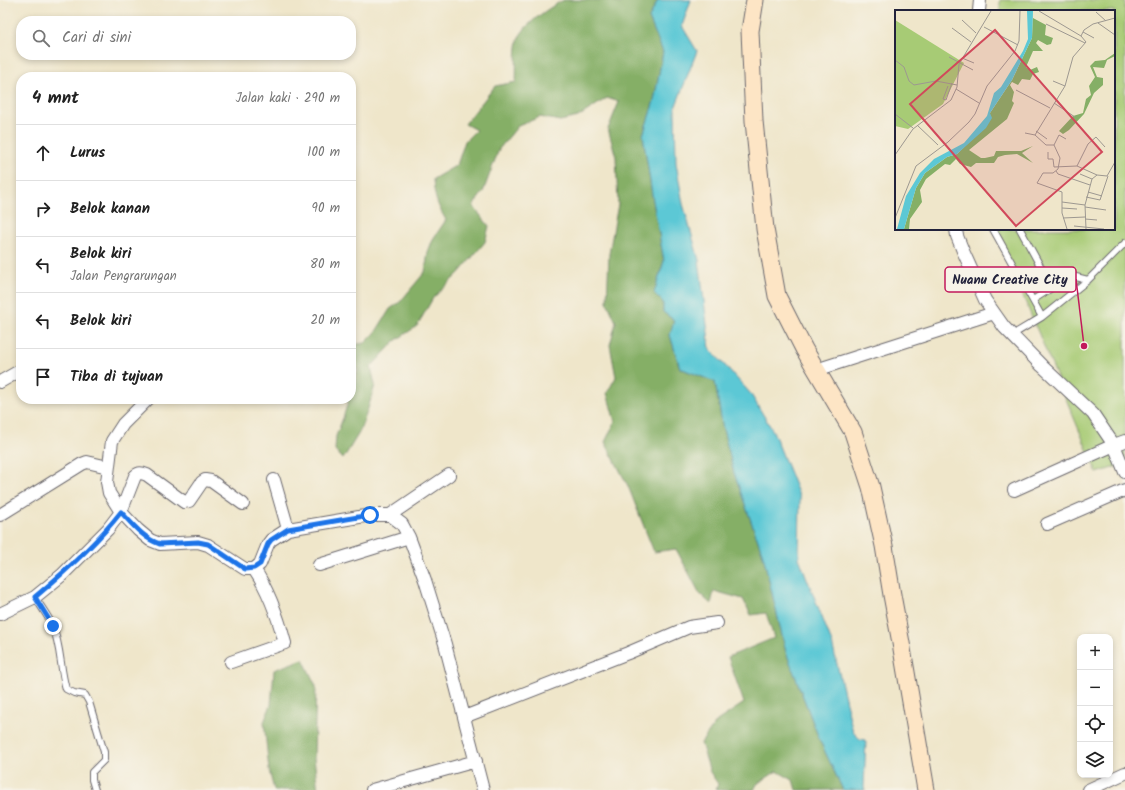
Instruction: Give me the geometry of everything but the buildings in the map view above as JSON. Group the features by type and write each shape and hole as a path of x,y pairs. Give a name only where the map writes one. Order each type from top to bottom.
{"street":[{"path":"755,0 750,31 754,121 767,236 777,296 804,349 853,432 871,487 884,546 926,790"},
{"path":"979,10 980,0"},
{"path":"956,230 963,251 985,300 994,313 1004,327 1042,366 1093,414 1120,443 1125,472"},
{"path":"816,370 994,313"},
{"path":"0,382 16,373"},
{"path":"143,404 123,424 112,441 107,482 109,493 121,512 138,530 155,542 160,544 198,542 208,544 245,569 254,568 260,564 271,540 288,529 370,515 390,515 449,476"},
{"path":"1014,490 1120,443"},
{"path":"0,515 82,464 87,462 108,467"},
{"path":"0,614 35,597 62,575 95,542 121,512 135,476 139,473 147,475 184,502 189,501 202,482 208,480 243,504"},
{"path":"274,480 288,529"},
{"path":"1047,524 1125,490"},
{"path":"390,515 402,524 409,537 425,580 445,644 483,790"},
{"path":"318,565 409,537"},
{"path":"231,662 284,643 276,612 264,583 254,568"},
{"path":"464,717 628,653 689,627 717,623"},
{"path":"372,790 476,761"},
{"path":"1088,790 1125,773"}],"lane":[{"path":"994,230 1042,316"},
{"path":"1021,230 1050,284 1050,289 1033,300"},
{"path":"1012,335 1042,316 1088,280 1125,243"},
{"path":"1050,284 1064,274 1088,280"},
{"path":"35,597 53,626 62,660 62,675 66,689 74,693 85,695 89,702 104,752 104,760 92,772 94,790"}],"green space":[{"path":"564,0 613,0 619,4 624,0 658,0 649,18 663,52 654,101 643,135 664,261 654,293 663,302 663,312 674,320 670,335 680,368 715,382 723,429 734,473 763,555 786,652 820,741 843,790 796,790 793,780 777,771 757,784 754,790 716,790 718,784 710,772 701,743 717,721 744,703 728,657 774,638 766,613 751,615 743,599 714,591 711,604 700,594 676,549 654,552 628,486 605,442 615,422 607,393 616,377 610,345 616,322 607,302 609,254 618,204 616,157 608,129 619,102 607,98 578,117 560,121 540,117 518,126 499,149 483,192 473,206 489,226 485,242 459,273 433,298 417,326 395,341 371,367 375,385 359,433 343,459 335,450 336,436 347,404 356,404 356,376 358,369 356,368 356,344 365,343 375,333 390,309 400,302 425,272 428,252 433,239 446,220 436,200 433,179 457,165 465,141 476,130 465,124 495,86 516,82 516,56 520,35 530,23"},
{"path":"1000,0 1125,0 1125,464 1097,473 995,230 1115,230 1115,10 1000,10"},
{"path":"303,659 316,686 314,758 318,790 274,790 269,770 264,722 271,705 274,670"}],"water":[{"path":"658,0 691,0 682,26 697,51 675,108 676,163 683,204 699,260 710,349 750,393 773,431 800,498 799,558 832,643 853,732 860,739 866,740 865,790 843,790 820,741 786,652 763,555 734,473 723,429 715,382 680,368 670,335 674,320 663,312 663,302 654,293 664,261 643,135 654,101 663,52 649,18"}],"place":[{"name":"Nuanu Creative City","path":"1084,346"}],"route":[{"path":"53,626 35,597 62,575 108,529 121,512 150,540 160,544 198,542 208,544 245,569 254,568 260,564 271,540 288,529 370,515"}]}
